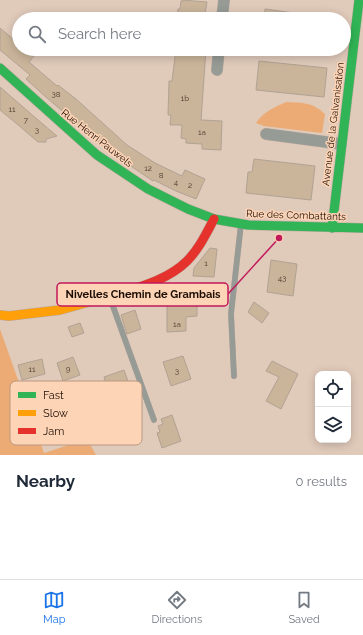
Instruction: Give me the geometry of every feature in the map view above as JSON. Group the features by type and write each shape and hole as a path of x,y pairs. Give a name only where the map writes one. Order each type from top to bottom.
{"street":[{"path":"223,12 224,0"},
{"name":"Avenue de la Galvanisation","path":"332,228 359,0"},
{"path":"217,70 218,56"},
{"name":"Rue Henri Pauwels","path":"0,68 85,145 125,175 148,189 188,209 214,219 228,222"},
{"path":"266,134 341,144"},
{"path":"0,315 9,316 60,310 141,287 166,276 187,261 202,242 214,219"},
{"name":"Rue des Combattants","path":"228,222 241,224 363,228"}],"lane":[{"path":"234,376 231,314 241,224"},
{"path":"110,296 140,381"},
{"path":"142,386 154,420"}],"shaded area":[{"path":"286,102 312,105 325,114 322,133 264,126 256,123 266,113"},
{"path":"0,329 18,381 10,381 10,445 41,445 44,453 69,445 90,445 96,455 0,455"}],"building":[{"path":"182,0 207,2 205,12 178,12 178,9 180,9 181,1 182,2"},
{"path":"265,9 287,12 265,12"},
{"path":"0,28 12,38 12,56 34,56 29,62 57,86 58,85 76,99 127,145 155,163 182,176 185,170 205,179 196,199 154,180 153,181 113,154 26,79 30,75 0,50"},
{"path":"175,56 206,56 201,120 222,121 221,150 202,149 202,144 186,143 186,139 181,138 182,125 170,125 171,115 168,115 169,81 172,81"},
{"path":"259,61 327,68 324,97 256,90"},
{"path":"0,87 57,136 46,139 46,142 38,142 0,110"},
{"path":"254,159 315,166 311,200 246,193 248,172 252,172"},
{"path":"210,248 217,249 214,277 193,276 194,268"},
{"path":"271,260 297,264 293,296 267,292"},
{"path":"254,302 269,313 262,323 248,312"},
{"path":"197,304 197,316 186,317 186,331 167,332 167,305"},
{"path":"135,310 141,329 127,334 121,315"},
{"path":"80,323 84,333 72,337 68,327"},
{"path":"183,356 191,379 171,386 163,362"},
{"path":"73,357 80,375 63,381 57,363"},
{"path":"42,359 45,374 22,380 18,365"},
{"path":"272,361 298,374 281,409 266,401 279,377 266,371"},
{"path":"124,370 128,381 105,381 104,377"},
{"path":"172,415 181,441 162,448 157,433 160,432 158,426 163,424 161,419"}],"traffic: fast":[{"path":"332,228 359,0"},
{"path":"0,68 97,155 148,189 188,209 214,219 248,225 363,228"}],"traffic: slow":[{"path":"0,315 9,316 60,310 121,293"}],"traffic: jam":[{"path":"121,293 156,281 180,267 195,251 214,219"}],"place":[{"name":"Nivelles Chemin de Grambais","path":"279,238"}]}
